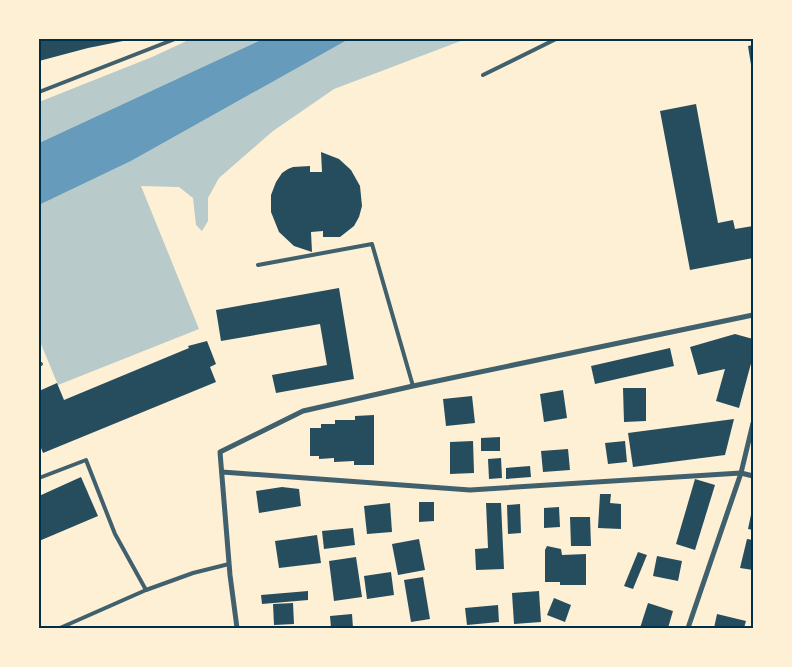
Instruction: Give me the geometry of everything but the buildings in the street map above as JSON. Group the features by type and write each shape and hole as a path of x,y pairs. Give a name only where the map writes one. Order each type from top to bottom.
{"street":[{"path":"237,628 229,564 220,452 303,411 753,315"},
{"path":"688,628 741,473 753,423"},
{"path":"222,472 470,490 741,473 753,476"}],"lane":[{"path":"39,92 175,39"},
{"path":"483,75 556,39"},
{"path":"258,265 372,244 413,386"},
{"path":"39,478 86,460 115,534 146,590"},
{"path":"60,628 146,590 193,573 229,564"}],"shaded area":[{"path":"191,39 263,39 39,143 39,102 152,57"},
{"path":"349,39 466,39 334,89 273,131 219,178 208,198 208,221 202,231 196,225 193,198 179,187 141,186 199,329 58,385 41,344 39,345 39,205 131,161"}],"water":[{"path":"263,39 349,39 131,161 39,205 39,143"}]}
